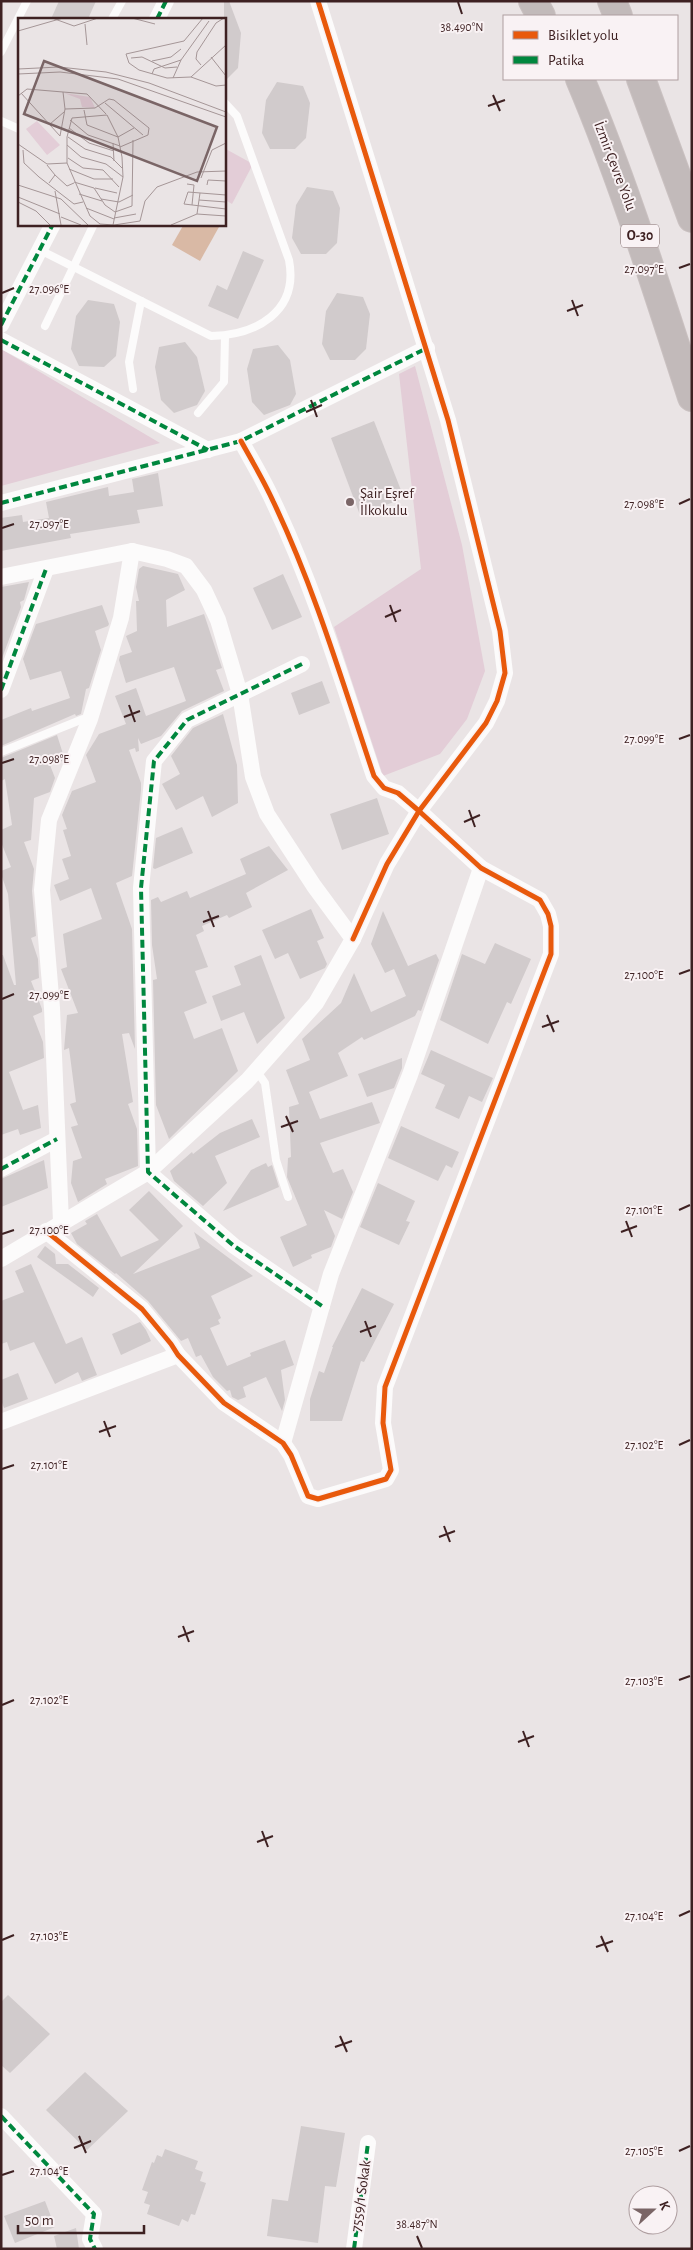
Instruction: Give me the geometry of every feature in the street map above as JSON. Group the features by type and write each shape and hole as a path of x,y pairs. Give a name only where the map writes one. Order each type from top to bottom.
{"highway":[{"path":"533,1 540,15"},
{"path":"548,1 554,15"},
{"path":"612,1 618,15"},
{"path":"575,80 602,129"},
{"name":"İzmir Çevre Yolu","path":"580,80 602,129 636,222 692,397"},
{"path":"642,80 692,218"}],"street":[{"path":"158,18 166,1"},
{"path":"1,1259 148,1172 256,1070 316,1003 353,939 387,864 419,811 486,723 497,701 505,673 500,631 448,420 318,1"},
{"path":"1,325 52,225"},
{"path":"1,340 208,450"},
{"path":"1,503 241,441 427,348"},
{"path":"46,1231 142,1309 178,1355 224,1403 283,1443 291,1455 308,1496 318,1499 386,1479 391,1470 383,1423 385,1388 551,954 551,926 548,914 540,900 481,868 419,811 398,793 384,788 374,776 322,622 290,538 273,501 241,441"},
{"path":"1,577 132,551 167,559 186,566 204,590 218,620 240,694 253,776 268,814 314,886 353,939"},
{"path":"61,1222 52,1008 42,890 49,820 90,719 120,618 132,551"},
{"path":"1,690 46,569"},
{"path":"302,664 187,720 154,762 142,888 148,1172 234,1246 322,1306"},
{"path":"283,1443 330,1274 410,1075 481,868"},
{"path":"1,1169 57,1139"},
{"path":"1,1422 178,1355"},
{"path":"1,2116 94,2214 90,2239 95,2249"},
{"name":"7559/1 Sokak","path":"354,2249 368,2143"}],"lane":[{"path":"18,18 27,1"},
{"path":"113,18 122,1"},
{"path":"1,52 18,19"},
{"path":"40,250 211,336 225,336 249,330 276,313 287,298 292,279 290,260 237,116 225,103"},
{"path":"1,121 18,129"},
{"path":"45,326 94,225"},
{"path":"133,389 129,362 141,301"},
{"path":"198,413 224,382 225,336"},
{"path":"1,752 83,719 90,719"},
{"path":"256,1070 265,1083 276,1160 288,1197"}],"shaded area":[{"path":"225,149 253,164 232,204 225,200"},
{"path":"183,225 215,225 219,227 200,261 172,245"},
{"path":"1,349 160,443 1,486"},
{"path":"415,366 462,545 485,671 467,719 440,754 383,776 334,627 421,569 399,374"}],"building":[{"path":"59,1 96,1 88,18 51,18"},
{"path":"224,1 229,1 241,33 238,68 225,81 225,18"},
{"path":"277,82 303,86 310,103 306,138 295,149 270,149 262,133 266,100"},
{"path":"307,187 333,191 340,208 337,243 326,254 301,254 292,238 296,205"},
{"path":"243,251 264,260 238,319 208,306 217,285 227,290"},
{"path":"337,293 363,297 370,314 366,349 355,360 330,360 322,344 326,311"},
{"path":"88,300 114,304 120,322 116,356 104,367 79,366 71,349 76,316"},
{"path":"185,342 197,357 205,391 197,405 174,413 161,400 155,367 159,347"},
{"path":"278,345 290,360 296,394 290,405 264,415 252,402 247,369 253,349"},
{"name":"Şair Eşref İlkokulu","path":"374,421 404,498 360,515 331,438"},
{"path":"158,473 163,506 137,510 140,523 70,534 71,538 1,551 1,518 22,515 23,522 49,518 46,502 108,487 109,496 134,492 132,479"},
{"path":"143,566 178,574 185,590 166,600 167,627 204,614 222,668 216,670 224,691 182,711 161,736 141,744 138,738 139,751 136,752 135,748 129,750 141,783 141,790 132,876 116,883 132,929 135,1049 129,1033 122,1034 133,1102 128,1104 137,1129 138,1166 105,1179 107,1184 78,1202 71,1183 73,1161 82,1158 71,1127 78,1125 70,1104 76,1102 69,1048 64,1050 67,1015 78,1013 61,969 67,967 63,934 102,919 91,888 60,901 54,885 69,879 62,859 71,856 63,830 67,829 62,815 72,791 96,782 86,755 99,734 126,724 115,696 136,688 146,716 186,701 174,667 126,683 119,660 120,656 132,652 126,636 137,631 136,601 139,601 136,587 139,569"},
{"path":"283,574 302,617 272,630 253,588"},
{"path":"29,582 24,600 20,602 21,607 1,661 1,587"},
{"path":"102,605 109,624 95,631 101,650 89,688 86,689 81,714 76,716 75,714 1,746 1,720 31,708 32,711 70,698 61,671 30,680 23,659 36,624"},
{"path":"322,681 330,703 299,715 291,693"},
{"path":"223,714 237,765 238,803 212,817 203,796 176,810 162,784 180,774 171,756 193,728"},
{"path":"57,735 64,757 62,761 50,765 55,778 50,792 34,798 31,840 24,842 34,869 32,891 36,936 31,938 38,959 39,978 31,981 42,1009 42,1012 33,1016 43,1042 44,1058 9,1072 23,1110 38,1105 41,1128 20,1135 18,1129 1,1135 1,955 3,955 14,985 16,985 8,894 1,874 1,871 11,867 1,842 1,830 12,825 5,779 1,781 1,758"},
{"path":"377,798 389,834 342,850 330,814"},
{"path":"182,827 193,853 155,869 153,868 156,838"},
{"path":"269,846 288,870 246,893 252,907 229,918 227,915 202,926 204,931 196,935 208,967 195,971 207,1003 184,1012 194,1039 222,1028 238,1071 169,1139 156,1105 153,980 157,979 152,945 151,900 158,897 161,902 187,891 190,898 246,874 240,859"},
{"path":"311,909 324,938 317,941 327,964 325,968 300,979 288,953 275,959 262,930"},
{"path":"383,911 408,966 436,954 439,960 421,1011 418,1010 415,1016 364,1040 362,1037 338,1053 348,1076 309,1092 320,1119 372,1102 380,1123 320,1143 333,1173 343,1169 353,1192 342,1219 324,1210 335,1236 331,1247 311,1255 312,1258 293,1267 280,1237 307,1225 287,1177 288,1158 291,1157 289,1107 299,1104 286,1070 310,1060 302,1039 341,1003 354,973 371,1012 406,996 394,969 385,973 371,944"},
{"path":"495,943 531,959 511,1004 507,1002 488,1044 440,1020 462,954 485,964"},
{"path":"261,955 285,1018 257,1044 244,1012 221,1021 212,996 241,985 234,966"},
{"path":"431,1050 493,1078 482,1102 469,1096 459,1119 435,1108 445,1085 421,1074"},
{"path":"402,1058 402,1068 394,1088 367,1097 358,1074"},
{"path":"252,1119 260,1137 215,1156 227,1183 203,1206 174,1181 170,1171 192,1152 193,1154 220,1133"},
{"path":"401,1126 459,1152 452,1168 446,1165 438,1181 388,1158"},
{"path":"44,1160 48,1188 1,1207 1,1179"},
{"path":"266,1163 268,1167 272,1165 279,1187 223,1211 251,1170"},
{"path":"378,1183 415,1201 406,1221 410,1222 399,1245 360,1227"},
{"path":"149,1191 183,1226 133,1274 200,1248 194,1232 253,1276 211,1296 221,1318 218,1320 220,1324 210,1328 227,1366 251,1356 250,1353 285,1340 294,1365 281,1370 285,1400 282,1411 266,1377 243,1387 246,1397 238,1400 232,1397 230,1390 227,1391 213,1377 201,1355 196,1357 188,1338 181,1341 148,1301 116,1273 77,1244 71,1233 87,1224 85,1221 97,1214 121,1257 159,1240 129,1210"},
{"path":"45,1246 55,1254 56,1264 68,1264 99,1288 93,1297 37,1257"},
{"path":"31,1264 66,1344 82,1337 97,1375 82,1381 78,1372 55,1384 34,1342 10,1351 7,1342 1,1344 1,1301 24,1292 15,1271"},
{"path":"362,1288 394,1304 364,1362 361,1361 342,1421 310,1421 310,1399 319,1371 324,1373 332,1347"},
{"path":"140,1322 151,1341 121,1355 112,1334"},
{"path":"18,1373 28,1399 4,1408 1,1400 1,1380"},
{"path":"8,1995 50,2034 10,2073 1,2065 1,2002"},
{"path":"85,2072 128,2111 87,2150 46,2110"},
{"path":"301,2126 345,2133 336,2187 325,2186 318,2243 267,2236 272,2199 288,2201"},
{"path":"165,2149 198,2161 195,2169 203,2172 200,2181 206,2183 195,2215 191,2214 188,2222 182,2219 179,2226 147,2214 150,2205 144,2203 148,2192 142,2190 152,2162 154,2163 157,2155 162,2157"},
{"path":"45,2201 55,2227 15,2243 4,2216"},
{"path":"76,2228 79,2249 57,2249 54,2236"}],"marked path":[{"path":"158,18 166,1"},
{"path":"1,325 52,225"},
{"path":"1,340 208,450"},
{"path":"1,503 241,441 427,348"},
{"path":"1,690 46,569"},
{"path":"302,664 187,720 154,761 141,888 148,1172 234,1246 322,1306"},
{"path":"1,1169 57,1139"},
{"path":"1,2116 94,2214 90,2239 95,2249"},
{"path":"354,2249 368,2143"}],"cycle path":[{"path":"318,1 448,420 500,631 505,673 497,701 486,723 419,811 387,864 353,939"},
{"path":"46,1231 142,1309 178,1355 224,1403 283,1443 291,1455 308,1496 318,1499 386,1479 391,1470 383,1423 385,1387 551,954 551,926 548,914 540,900 481,868 419,811 398,793 384,788 374,776 328,637 302,568 262,478 241,441"}],"place":[{"name":"Şair Eşref İlkokulu","path":"350,502"}]}
